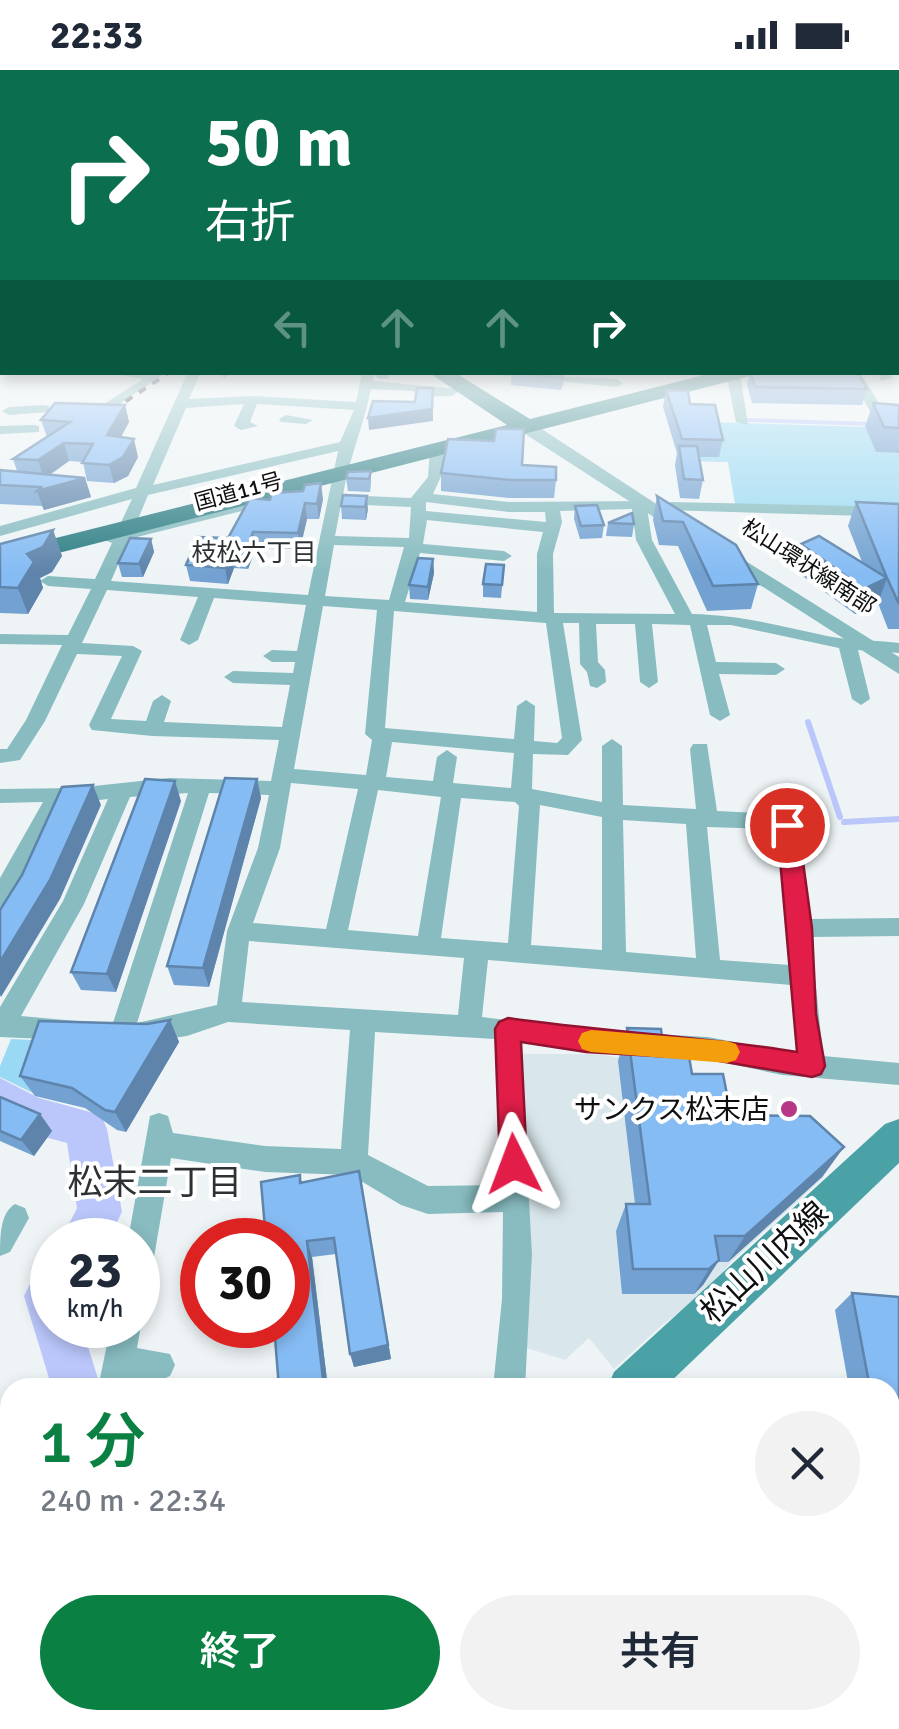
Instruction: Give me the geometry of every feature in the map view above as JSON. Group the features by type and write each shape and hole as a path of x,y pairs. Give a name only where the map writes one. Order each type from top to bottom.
{"highway":[{"name":"国道11号","path":"0,544 500,417"},
{"path":"0,559 520,417"},
{"path":"0,533 437,448 521,417"},
{"name":"国道11号","path":"0,559 556,417"}],"main road":[{"name":"松山川内線","path":"641,1378 899,1136"}],"street":[{"path":"0,756 14,756 102,583 173,417"},
{"path":"245,417 241,426 251,426"},
{"path":"228,1012 239,932 264,871 342,466 357,417"},
{"name":"松山環状線南部","path":"523,417 642,505 705,536 896,649"},
{"name":"松山環状線南部","path":"523,417 671,507 705,536 856,644 899,667"},
{"path":"742,417 743,422"},
{"path":"882,417 884,423"},
{"path":"2,430 34,429"},
{"path":"437,448 436,473 421,505 413,545 382,632 386,642 375,734 561,750 572,740 573,708 560,671 550,618 545,554 552,528 552,507"},
{"path":"0,559 122,537 342,466"},
{"path":"0,533 140,492 342,466 421,505 552,528"},
{"path":"84,488 140,492"},
{"path":"421,505 642,505 644,540 692,619 720,715"},
{"path":"671,507 899,512"},
{"path":"327,540 504,556"},
{"path":"323,561 342,562"},
{"path":"48,580 550,618 732,620 896,649"},
{"path":"194,638 209,590"},
{"path":"586,618 590,664 596,670 597,682"},
{"path":"643,619 643,675"},
{"path":"0,639 133,651 99,725 289,734"},
{"path":"856,644 861,699"},
{"path":"272,656 305,657"},
{"path":"709,668 776,669"},
{"path":"232,676 300,679"},
{"path":"152,730 162,701"},
{"path":"521,714 526,745 521,796"},
{"path":"335,939 383,734"},
{"path":"612,746 614,959"},
{"path":"700,749 709,967"},
{"path":"428,944 447,790 447,756"},
{"path":"0,796 281,781 372,784 521,796 614,812 787,825 812,1066"},
{"path":"122,1032 201,786"},
{"path":"123,788 74,904 1,1026 157,1030 228,1012 508,1029 586,1041 708,1048 812,1066 899,1074"},
{"path":"0,898 52,804 73,794"},
{"path":"519,952 530,804 521,796"},
{"path":"0,850 28,848"},
{"path":"800,928 899,927"},
{"path":"239,932 804,976"},
{"path":"469,1027 477,949"},
{"path":"354,1162 363,1020"},
{"path":"508,1029 518,1320 509,1378"},
{"path":"145,1218 159,1134 266,1159 354,1162 411,1195 428,1200 515,1198"},
{"path":"121,1348 116,1375 158,1365"}],"shaded area":[{"path":"711,422 865,427 876,452 899,453 899,509 735,504 728,462 684,461 684,457 721,450"},
{"path":"11,1039 53,1041 35,1094 0,1077 0,1066"},
{"path":"518,1054 597,1054 650,1062 679,1106 791,1146 824,1177 731,1262 705,1294 662,1325 614,1369 589,1338 565,1360 520,1346"}],"building":[{"path":"118,417 107,435 134,439 123,457 109,465 82,463 93,444 64,443 38,460 13,459 70,422 41,420"},
{"path":"675,417 718,417 723,440 682,439"},
{"path":"880,417 899,417 899,428 884,427"},
{"path":"496,429 524,429 522,465 556,467 556,480 441,473 448,439 494,441"},
{"path":"679,446 697,446 703,480 684,479"},
{"path":"0,470 85,478 37,491 41,487 0,485"},
{"path":"371,471 369,479 346,478 348,472"},
{"path":"321,483 317,504 305,503 298,533 253,532 245,553 231,552 225,568 186,565 198,537 228,538 250,498 270,500 272,493 303,491 305,485"},
{"path":"343,495 367,496 365,507 341,506"},
{"path":"657,496 736,545 758,584 713,586 683,522 663,521"},
{"path":"856,502 899,504 899,604 887,578"},
{"path":"597,505 604,525 581,526 575,506"},
{"path":"632,513 634,524 608,523"},
{"path":"53,530 43,547 27,554 34,562 18,588 0,587 0,544"},
{"path":"819,536 887,578 864,589 801,544"},
{"path":"130,538 151,539 139,564 118,563"},
{"path":"418,558 433,559 428,587 409,585"},
{"path":"486,564 504,565 502,585 483,584"},
{"path":"225,778 257,779 203,968 167,966"},
{"path":"145,779 175,781 107,974 71,972"},
{"path":"93,785 50,880 0,962 0,910 22,875 62,787"},
{"path":"170,1020 115,1112 105,1110 72,1088 20,1076 39,1021 147,1024"},
{"path":"627,1028 661,1029 663,1045 687,1045 692,1074 723,1074 731,1115 810,1116 844,1147 745,1236 715,1236 719,1260 709,1269 633,1269 626,1204 650,1204"},
{"path":"0,1097 40,1114 21,1140 0,1131"},
{"path":"359,1171 388,1345 350,1354 334,1238 310,1241 310,1218 264,1218 261,1182 300,1175 300,1183"},
{"path":"310,1267 323,1378 278,1378 276,1348 310,1348"},
{"path":"852,1293 899,1297 899,1378 868,1378"}],"waterway":[{"path":"747,420 873,424"},
{"path":"808,722 840,817"},
{"path":"844,822 899,819"},
{"path":"0,1096 30,1114 86,1129 100,1212 96,1218"},
{"path":"64,1348 74,1378"}],"slow traffic":[{"path":"591,1041 727,1052"}],"place":[{"name":"サンクス松末店","path":"789,1109"}],"district":[{"name":"枝松六丁目","path":"254,552"},
{"name":"松末二丁目","path":"155,1182"}],"route":[{"path":"514,1164 508,1029 586,1041 708,1048 782,1064 812,1066 787,825"}]}
